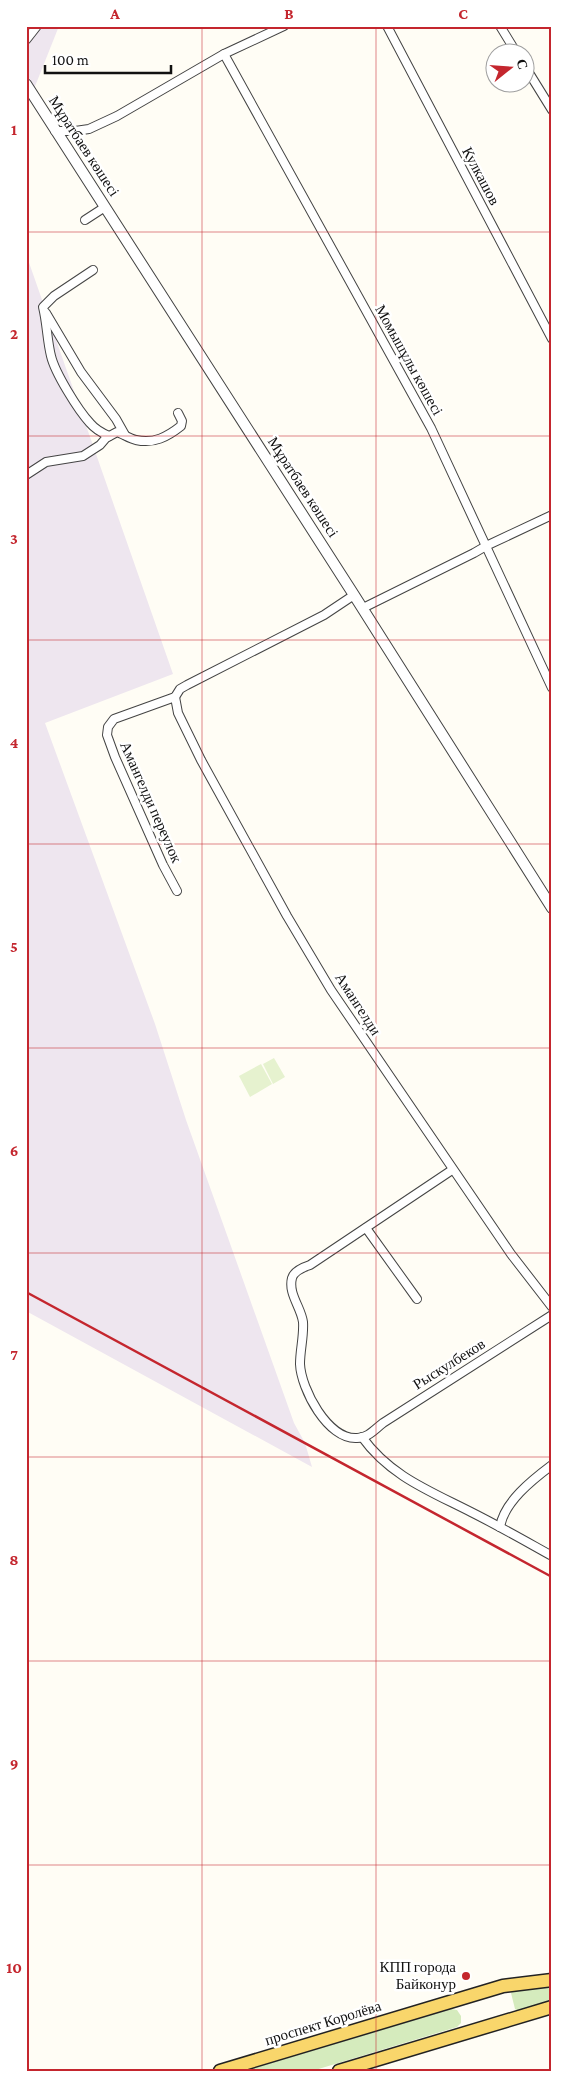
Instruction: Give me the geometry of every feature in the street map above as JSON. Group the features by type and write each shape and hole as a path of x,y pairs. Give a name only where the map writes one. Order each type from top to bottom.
{"main road":[{"name":"проспект Королёва","path":"220,2071 503,1986 552,1980"},
{"path":"339,2071 552,2008"}],"street":[{"path":"26,40 36,26"},
{"path":"55,131 89,129 118,116 224,54 284,26"},
{"name":"Кулкашов","path":"387,26 552,339"},
{"path":"500,26 510,42"},
{"name":"Момышұлы көшесі","path":"224,54 430,428 552,688"},
{"name":"Мұратбаев көшесі","path":"26,84 363,608 552,908"},
{"path":"536,84 552,110"},
{"path":"85,220 105,207"},
{"path":"43,307 54,296 93,270"},
{"path":"43,307 81,372 116,419 125,435"},
{"path":"43,307 51,357 56,369 90,423 109,436"},
{"path":"26,475 46,462 83,456 117,432 135,440 157,441 162,439 181,426 182,421 178,413"},
{"path":"363,608 552,515"},
{"path":"175,697 180,689 187,685 324,615 354,595"},
{"name":"Амангелди переулок","path":"175,697 114,719 108,727 107,736 177,891"},
{"name":"Амангелди","path":"175,697 181,719 200,760 287,916 331,990 452,1170 511,1254 552,1307"},
{"path":"452,1170 310,1265 295,1272 292,1277 292,1289 303,1324 303,1344 300,1363 304,1384 321,1415 338,1434 352,1438 362,1437 370,1448 383,1460 418,1487 500,1527 552,1556"},
{"path":"366,1228 417,1299"},
{"name":"Рыскулбеков","path":"362,1437 552,1315"},
{"path":"500,1527 501,1520 509,1505 540,1474 552,1466"}],"shaded area":[{"path":"26,26 59,26 26,109"},
{"path":"26,254 173,674 45,723 155,1024 186,1120 294,1423 305,1443 312,1467 26,1311"}],"green space":[{"path":"274,1058 285,1077 273,1084 263,1064"},
{"path":"261,1064 272,1084 250,1097 239,1076"},
{"path":"552,1987 552,2001 519,2011 515,2009 511,1993 514,1989"},
{"path":"451,2009 457,2010 461,2016 461,2023 457,2027 312,2071 244,2071"}],"railway":[{"path":"26,1292 552,1577"}],"place":[{"name":"КПП города Байконур","path":"466,1976"}]}
